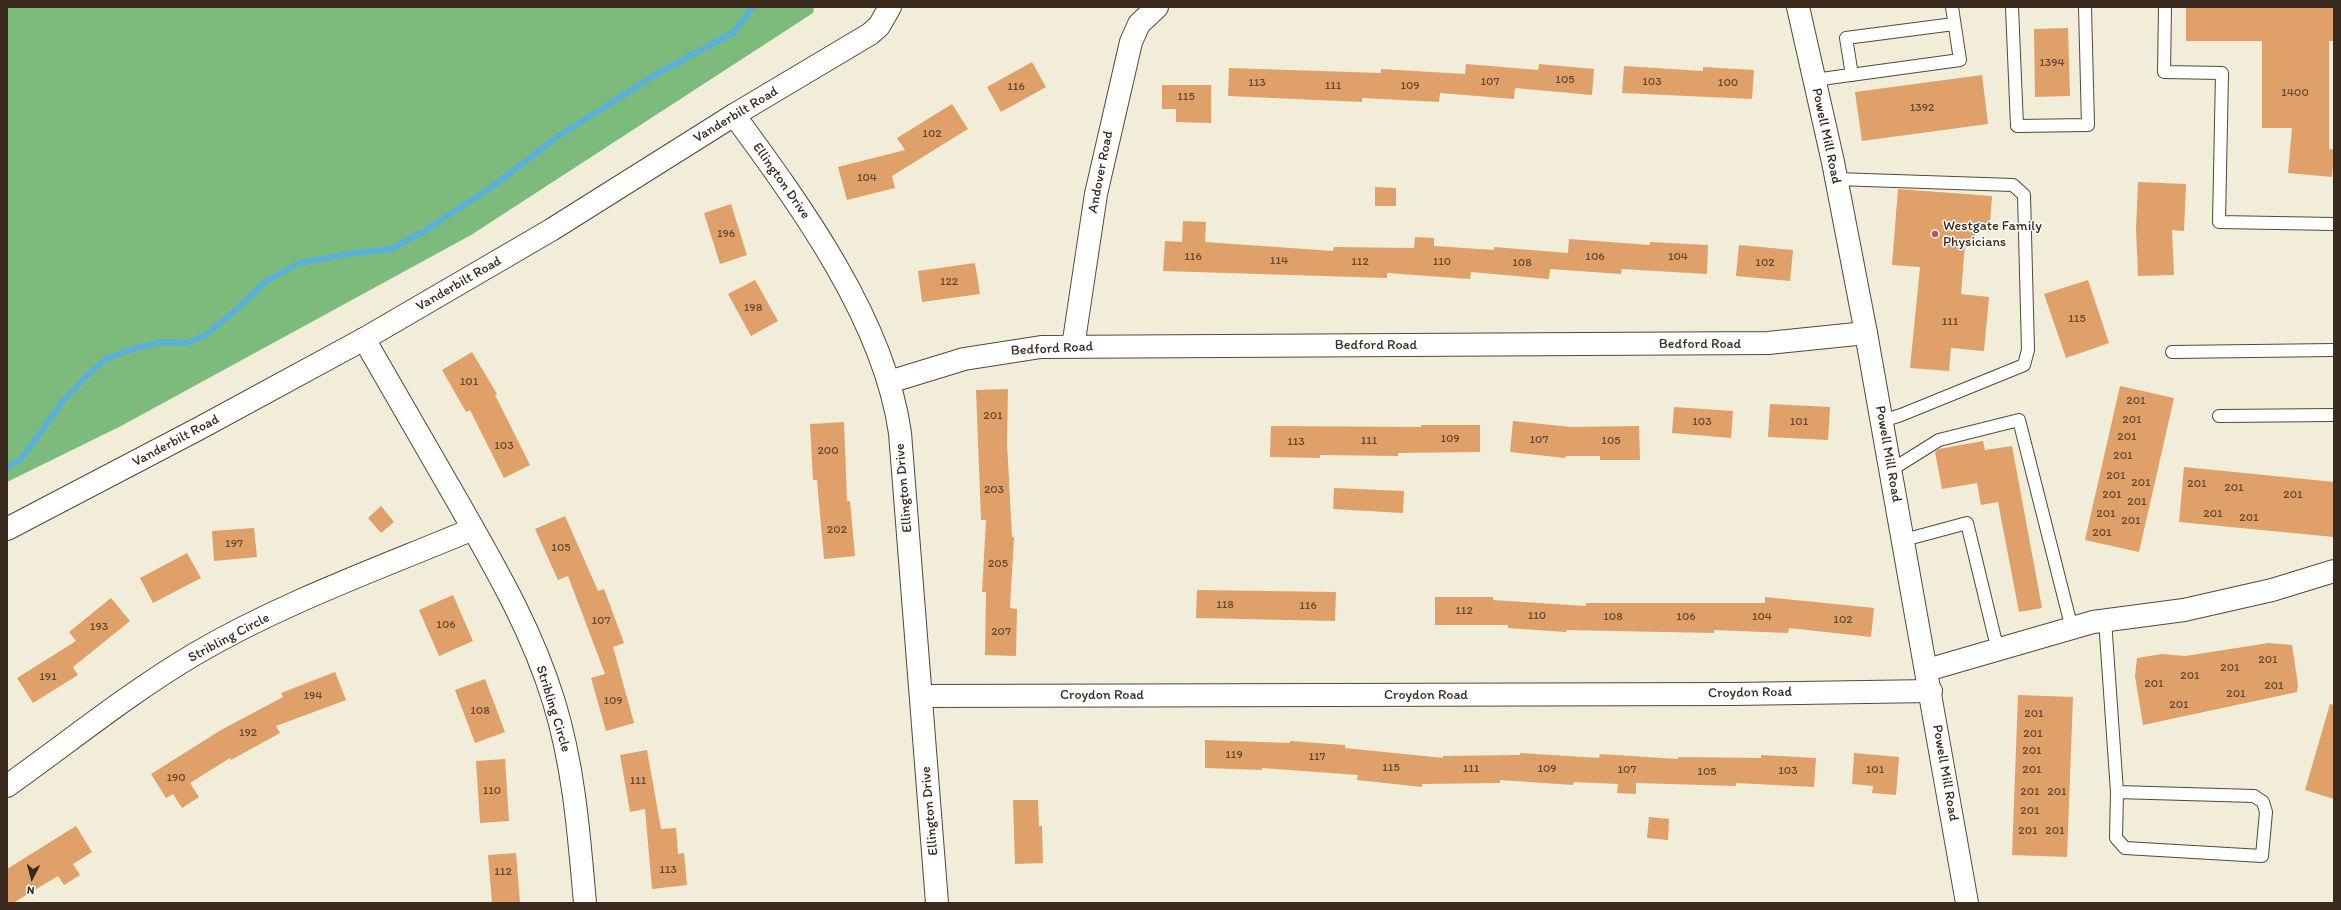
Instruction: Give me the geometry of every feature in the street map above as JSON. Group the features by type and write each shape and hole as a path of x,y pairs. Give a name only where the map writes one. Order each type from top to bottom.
{"street":[{"name":"Vanderbilt Road","path":"7,529 200,428 364,339 551,230 734,116 870,34 879,26 890,7"},
{"name":"Andover Road","path":"1073,347 1096,194 1131,42 1139,24 1157,7"},
{"name":"Powell Mill Road","path":"1798,7 1836,179 1866,333 1929,680 1967,903"},
{"name":"Ellington Drive","path":"734,116 792,194 833,262 870,332 889,382 900,433 938,903"},
{"name":"Bedford Road","path":"889,382 926,369 971,357 1041,347 1768,343 1866,333"},
{"name":"Stribling Circle","path":"364,339 507,588 530,637 554,702 570,770 578,824 585,903"},
{"name":"Stribling Circle","path":"7,786 152,681 195,654 240,630 286,609 473,529"},
{"name":"Croydon Road","path":"921,696 1718,694 1929,680 1998,651 2072,628 2105,620 2184,610 2272,590 2334,571"}],"lane":[{"path":"1814,80 1960,60 1952,7"},
{"path":"2012,7 2017,126 2088,125 2085,7"},
{"path":"2165,7 2164,72 2222,73 2219,222 2334,224"},
{"path":"1852,75 1846,38 1954,24"},
{"path":"1836,179 2013,185 2024,195 2028,350 2024,365 1901,416 1882,421"},
{"path":"2172,352 2334,350"},
{"path":"2219,416 2334,415"},
{"path":"1891,470 1939,440 2019,420 2072,628"},
{"path":"1904,540 1967,523 1998,651"},
{"path":"2105,620 2117,792 2116,838 2125,848 2262,856 2266,812 2263,802 2254,796 2117,792"}],"green space":[{"path":"7,7 814,7 813,13 471,235 121,426 7,482"}],"building":[{"path":"2186,7 2334,7 2334,41 2329,41 2329,149 2334,150 2332,177 2288,173 2292,128 2262,128 2262,41 2186,41"},
{"path":"2068,28 2070,96 2035,97 2034,29"},
{"path":"1032,62 1046,87 1001,112 987,87"},
{"path":"1466,64 1538,70 1539,64 1594,69 1592,95 1515,88 1514,99 1440,93 1439,102 1362,98 1362,102 1228,96 1229,68 1381,73 1381,69 1465,74"},
{"path":"1624,66 1703,71 1703,67 1754,70 1752,99 1622,93"},
{"path":"1982,75 1988,124 1862,141 1855,92"},
{"path":"1162,85 1211,85 1211,123 1176,122 1176,109 1162,109"},
{"path":"952,104 968,129 892,176 895,188 847,200 838,167 905,150 897,138"},
{"path":"2138,182 2186,184 2184,231 2172,230 2174,275 2138,276 2136,229"},
{"path":"1375,187 1396,188 1396,206 1375,206"},
{"path":"1898,189 1992,196 1990,224 1976,223 1974,245 1965,244 1961,294 1989,297 1984,351 1951,348 1949,371 1910,368 1920,267 1892,265"},
{"path":"731,204 747,255 720,264 704,213"},
{"path":"1183,221 1206,222 1205,242 1333,251 1334,247 1414,248 1415,237 1434,238 1434,246 1494,250 1494,247 1568,253 1569,239 1650,245 1650,242 1708,245 1707,274 1622,269 1621,274 1550,269 1549,279 1471,272 1470,279 1387,273 1387,278 1163,271 1165,241 1182,242"},
{"path":"1739,245 1793,250 1790,281 1736,276"},
{"path":"975,263 980,294 922,302 918,271"},
{"path":"755,280 778,321 751,336 728,294"},
{"path":"2088,280 2109,343 2066,358 2044,294"},
{"path":"472,352 497,394 495,395 530,465 504,478 470,410 466,412 442,370"},
{"path":"2120,386 2174,398 2139,552 2085,540"},
{"path":"1008,389 1007,443 1012,537 1014,537 1010,608 1017,609 1016,656 985,655 986,592 982,592 986,520 981,520 976,390"},
{"path":"1770,404 1830,407 1828,440 1768,437"},
{"path":"1674,407 1733,411 1731,438 1672,433"},
{"path":"1513,421 1571,427 1639,426 1640,460 1600,460 1600,456 1566,456 1565,458 1510,452"},
{"path":"844,422 847,501 850,501 855,556 824,559 817,480 813,480 810,424"},
{"path":"1421,425 1480,425 1480,452 1398,453 1398,456 1320,455 1320,458 1270,457 1271,426 1421,427"},
{"path":"1983,441 1985,450 2012,446 2042,608 2019,612 1998,502 1981,505 1977,483 1942,489 1935,452 1939,449"},
{"path":"2184,467 2334,482 2334,537 2179,522"},
{"path":"1334,488 1404,491 1403,513 1333,509"},
{"path":"381,506 394,522 381,533 368,518"},
{"path":"565,516 598,591 604,589 624,643 613,647 634,723 606,731 591,678 605,674 568,576 558,580 535,529"},
{"path":"254,528 257,557 214,561 212,531"},
{"path":"187,553 201,578 153,603 140,578"},
{"path":"1197,590 1336,592 1335,621 1196,618"},
{"path":"453,595 473,641 439,656 419,610"},
{"path":"1435,597 1493,597 1493,600 1586,606 1586,603 1765,603 1765,597 1874,608 1871,637 1789,628 1788,633 1714,630 1714,633 1566,630 1566,632 1508,628 1508,625 1435,625"},
{"path":"111,598 130,621 73,667 78,675 33,703 17,678 76,641 69,632"},
{"path":"2269,643 2292,645 2298,685 2297,692 2143,725 2135,676 2137,658 2162,654 2185,656"},
{"path":"335,672 346,700 276,726 280,733 231,760 230,758 190,783 199,797 182,808 173,794 166,798 151,774 221,730 283,697 281,693"},
{"path":"485,679 505,732 475,743 455,690"},
{"path":"2018,695 2073,697 2067,857 2012,855"},
{"path":"2330,704 2334,705 2334,799 2305,790"},
{"path":"1205,740 1290,743 1290,741 1345,745 1345,748 1443,758 1443,756 1520,755 1520,753 1599,758 1600,754 1678,759 1678,757 1761,758 1761,755 1816,758 1814,787 1736,783 1736,786 1636,783 1636,794 1617,793 1618,784 1574,782 1573,785 1500,780 1500,783 1422,784 1422,787 1357,780 1358,775 1262,768 1262,770 1205,768"},
{"path":"647,750 661,829 676,828 678,854 684,853 687,885 652,889 645,809 630,812 620,755"},
{"path":"1854,753 1899,757 1896,795 1872,793 1873,786 1852,784"},
{"path":"505,759 509,821 480,823 476,761"},
{"path":"1013,800 1038,800 1039,826 1042,826 1043,863 1015,864"},
{"path":"1649,817 1669,819 1668,840 1647,838"},
{"path":"76,826 92,852 73,864 80,875 64,885 58,876 13,903 7,903 7,869"},
{"path":"516,853 520,903 492,903 488,855"}],"waterway":[{"path":"7,467 21,459 63,401 85,377 106,359 136,348 163,342 186,343 204,336 235,311 265,282 299,263 348,254 391,249 426,230 493,186 557,137 655,75 734,32 753,7"}],"place":[{"name":"Westgate Family Physicians","path":"1935,234"}]}
